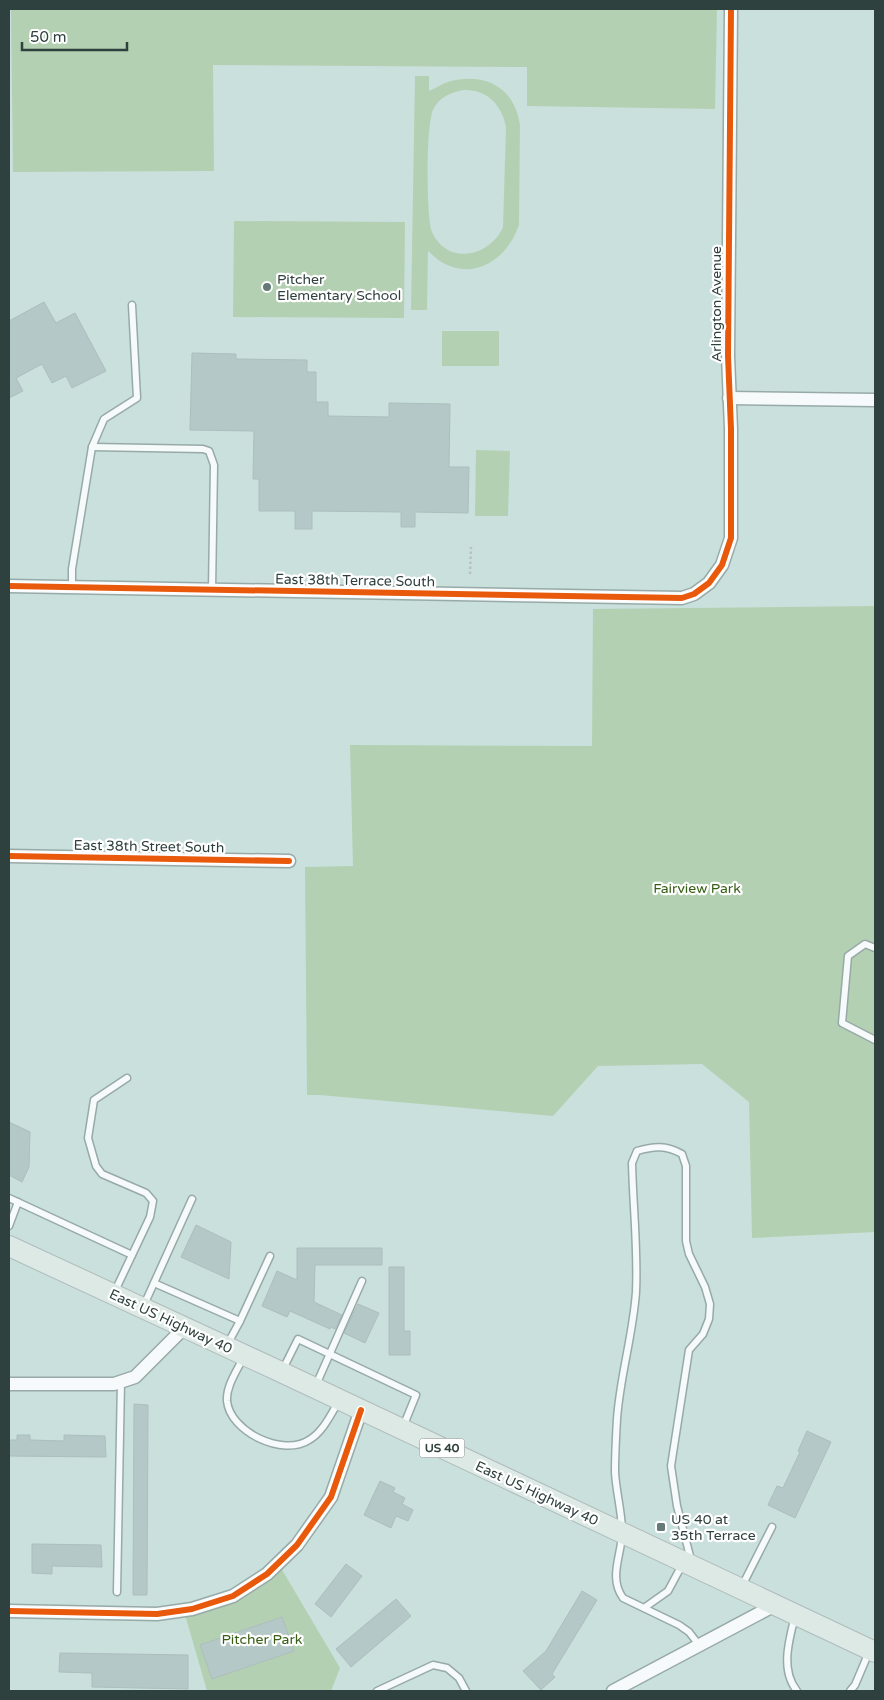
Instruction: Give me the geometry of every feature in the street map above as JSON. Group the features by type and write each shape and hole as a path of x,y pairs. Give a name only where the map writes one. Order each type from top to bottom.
{"main road":[{"name":"East US Highway 40","path":"9,1246 873,1651"}],"street":[{"name":"Arlington Avenue","path":"700,590 722,565 731,538 728,356 731,9"},
{"path":"729,398 875,400"},
{"name":"East 38th Terrace South","path":"9,586 682,598 700,590"},
{"name":"East 38th Street South","path":"9,856 289,861"},
{"path":"9,1384 114,1384 135,1377 184,1328"},
{"path":"9,1611 157,1614 192,1609 233,1596 267,1574 298,1545 331,1498 361,1410"},
{"path":"612,1691 775,1605"}],"lane":[{"path":"72,587 72,569 92,447 104,419 137,398 132,304"},
{"path":"92,447 204,449 209,452 214,465 212,590"},
{"path":"875,948 865,944 848,956 842,1023 875,1040"},
{"path":"114,1295 150,1217 153,1202 146,1193 102,1174 96,1166 88,1138 94,1100 127,1078"},
{"path":"644,1608 668,1591 688,1564 671,1466 689,1350 703,1334 709,1320 710,1304 705,1287 689,1254 686,1241 686,1166 682,1154 672,1148 654,1146 637,1151 632,1163 636,1291 633,1322 617,1418 616,1472 622,1533 616,1574 617,1587 624,1598 644,1608 680,1625 689,1632 699,1645"},
{"path":"9,1198 132,1255"},
{"path":"143,1308 192,1199"},
{"path":"9,1226 18,1202"},
{"path":"225,1347 240,1321 270,1256"},
{"path":"314,1388 362,1281"},
{"path":"154,1282 240,1321"},
{"path":"281,1372 298,1340 416,1395 402,1429"},
{"path":"244,1356 230,1384 227,1402 237,1424 256,1436 279,1445 295,1445 311,1440 322,1429 340,1400"},
{"path":"117,1592 121,1381"},
{"path":"740,1589 772,1527"},
{"path":"795,1615 787,1647 788,1671 797,1691"},
{"path":"850,1691 873,1651"},
{"path":"377,1691 433,1665 447,1668 459,1678 466,1691"}],"path":[{"path":"470,574 471,547"}],"green space":[{"path":"11,9 717,9 715,109 527,106 527,67 213,65 214,171 13,172"},
{"path":"415,76 429,76 429,91 451,81 476,79 487,81 505,92 512,101 520,125 519,225 514,237 499,256 490,263 479,267 468,269 456,268 441,262 428,251 427,310 411,310","holes":["463,90 472,90 486,95 497,105 506,127 503,227 489,245 479,251 468,254 448,250 439,243 432,232 428,191 428,151 431,119 435,106 445,96"]},
{"path":"234,221 405,222 404,318 233,317"},
{"path":"442,331 499,331 499,366 442,366"},
{"path":"476,450 510,451 508,516 475,516"},
{"name":"Fairview Park","path":"875,606 875,1232 752,1238 749,1102 702,1064 598,1066 553,1116 307,1095 305,867 353,866 350,745 592,746 593,609"},
{"name":"Pitcher Park","path":"278,1563 340,1668 331,1691 207,1691 184,1611 233,1596"}],"building":[{"path":"44,302 56,323 75,313 106,371 72,388 66,376 52,383 42,364 16,378 23,391 9,398 9,321"},
{"path":"192,353 236,354 236,359 307,360 307,372 316,372 316,402 328,402 328,416 389,417 389,403 450,404 449,467 469,467 468,513 415,512 415,527 401,527 401,512 312,511 312,529 295,529 295,511 259,511 259,479 253,479 254,431 190,430"},
{"path":"9,1122 30,1132 29,1167 22,1182 9,1175"},
{"path":"196,1225 231,1242 229,1279 181,1257"},
{"path":"297,1248 382,1248 382,1265 315,1265 314,1302 342,1315 335,1329 331,1327 330,1329 290,1311 287,1317 262,1306 277,1271 297,1280"},
{"path":"389,1267 404,1267 404,1331 410,1331 410,1355 389,1355"},
{"path":"358,1304 379,1313 365,1343 344,1333"},
{"path":"134,1404 148,1405 147,1595 133,1595"},
{"path":"807,1431 831,1442 795,1518 768,1505 777,1486 783,1488 800,1452 798,1451"},
{"path":"17,1435 30,1435 30,1440 64,1441 64,1435 105,1436 106,1457 9,1456 9,1440 17,1440"},
{"path":"380,1481 395,1488 393,1492 405,1498 402,1504 413,1510 408,1521 396,1516 391,1528 364,1515"},
{"path":"32,1544 101,1545 102,1567 52,1566 52,1574 32,1573"},
{"path":"346,1564 362,1576 331,1617 315,1604"},
{"path":"582,1591 597,1600 552,1674 555,1677 541,1690 523,1671 546,1651"},
{"path":"396,1599 411,1616 351,1667 336,1649"},
{"path":"282,1617 294,1651 212,1679 200,1645"},
{"path":"60,1653 188,1655 188,1689 92,1687 92,1673 59,1672"}],"cycle path":[{"path":"9,586 682,598 694,594 709,583 722,565 731,538 731,429 728,356 731,9"},
{"path":"9,856 289,861"},
{"path":"9,1611 157,1614 192,1609 233,1596 267,1574 297,1545 331,1497 361,1410"}],"place":[{"name":"Pitcher Elementary School","path":"267,287"},
{"name":"US 40 at 35th Terrace","path":"661,1527"}]}
